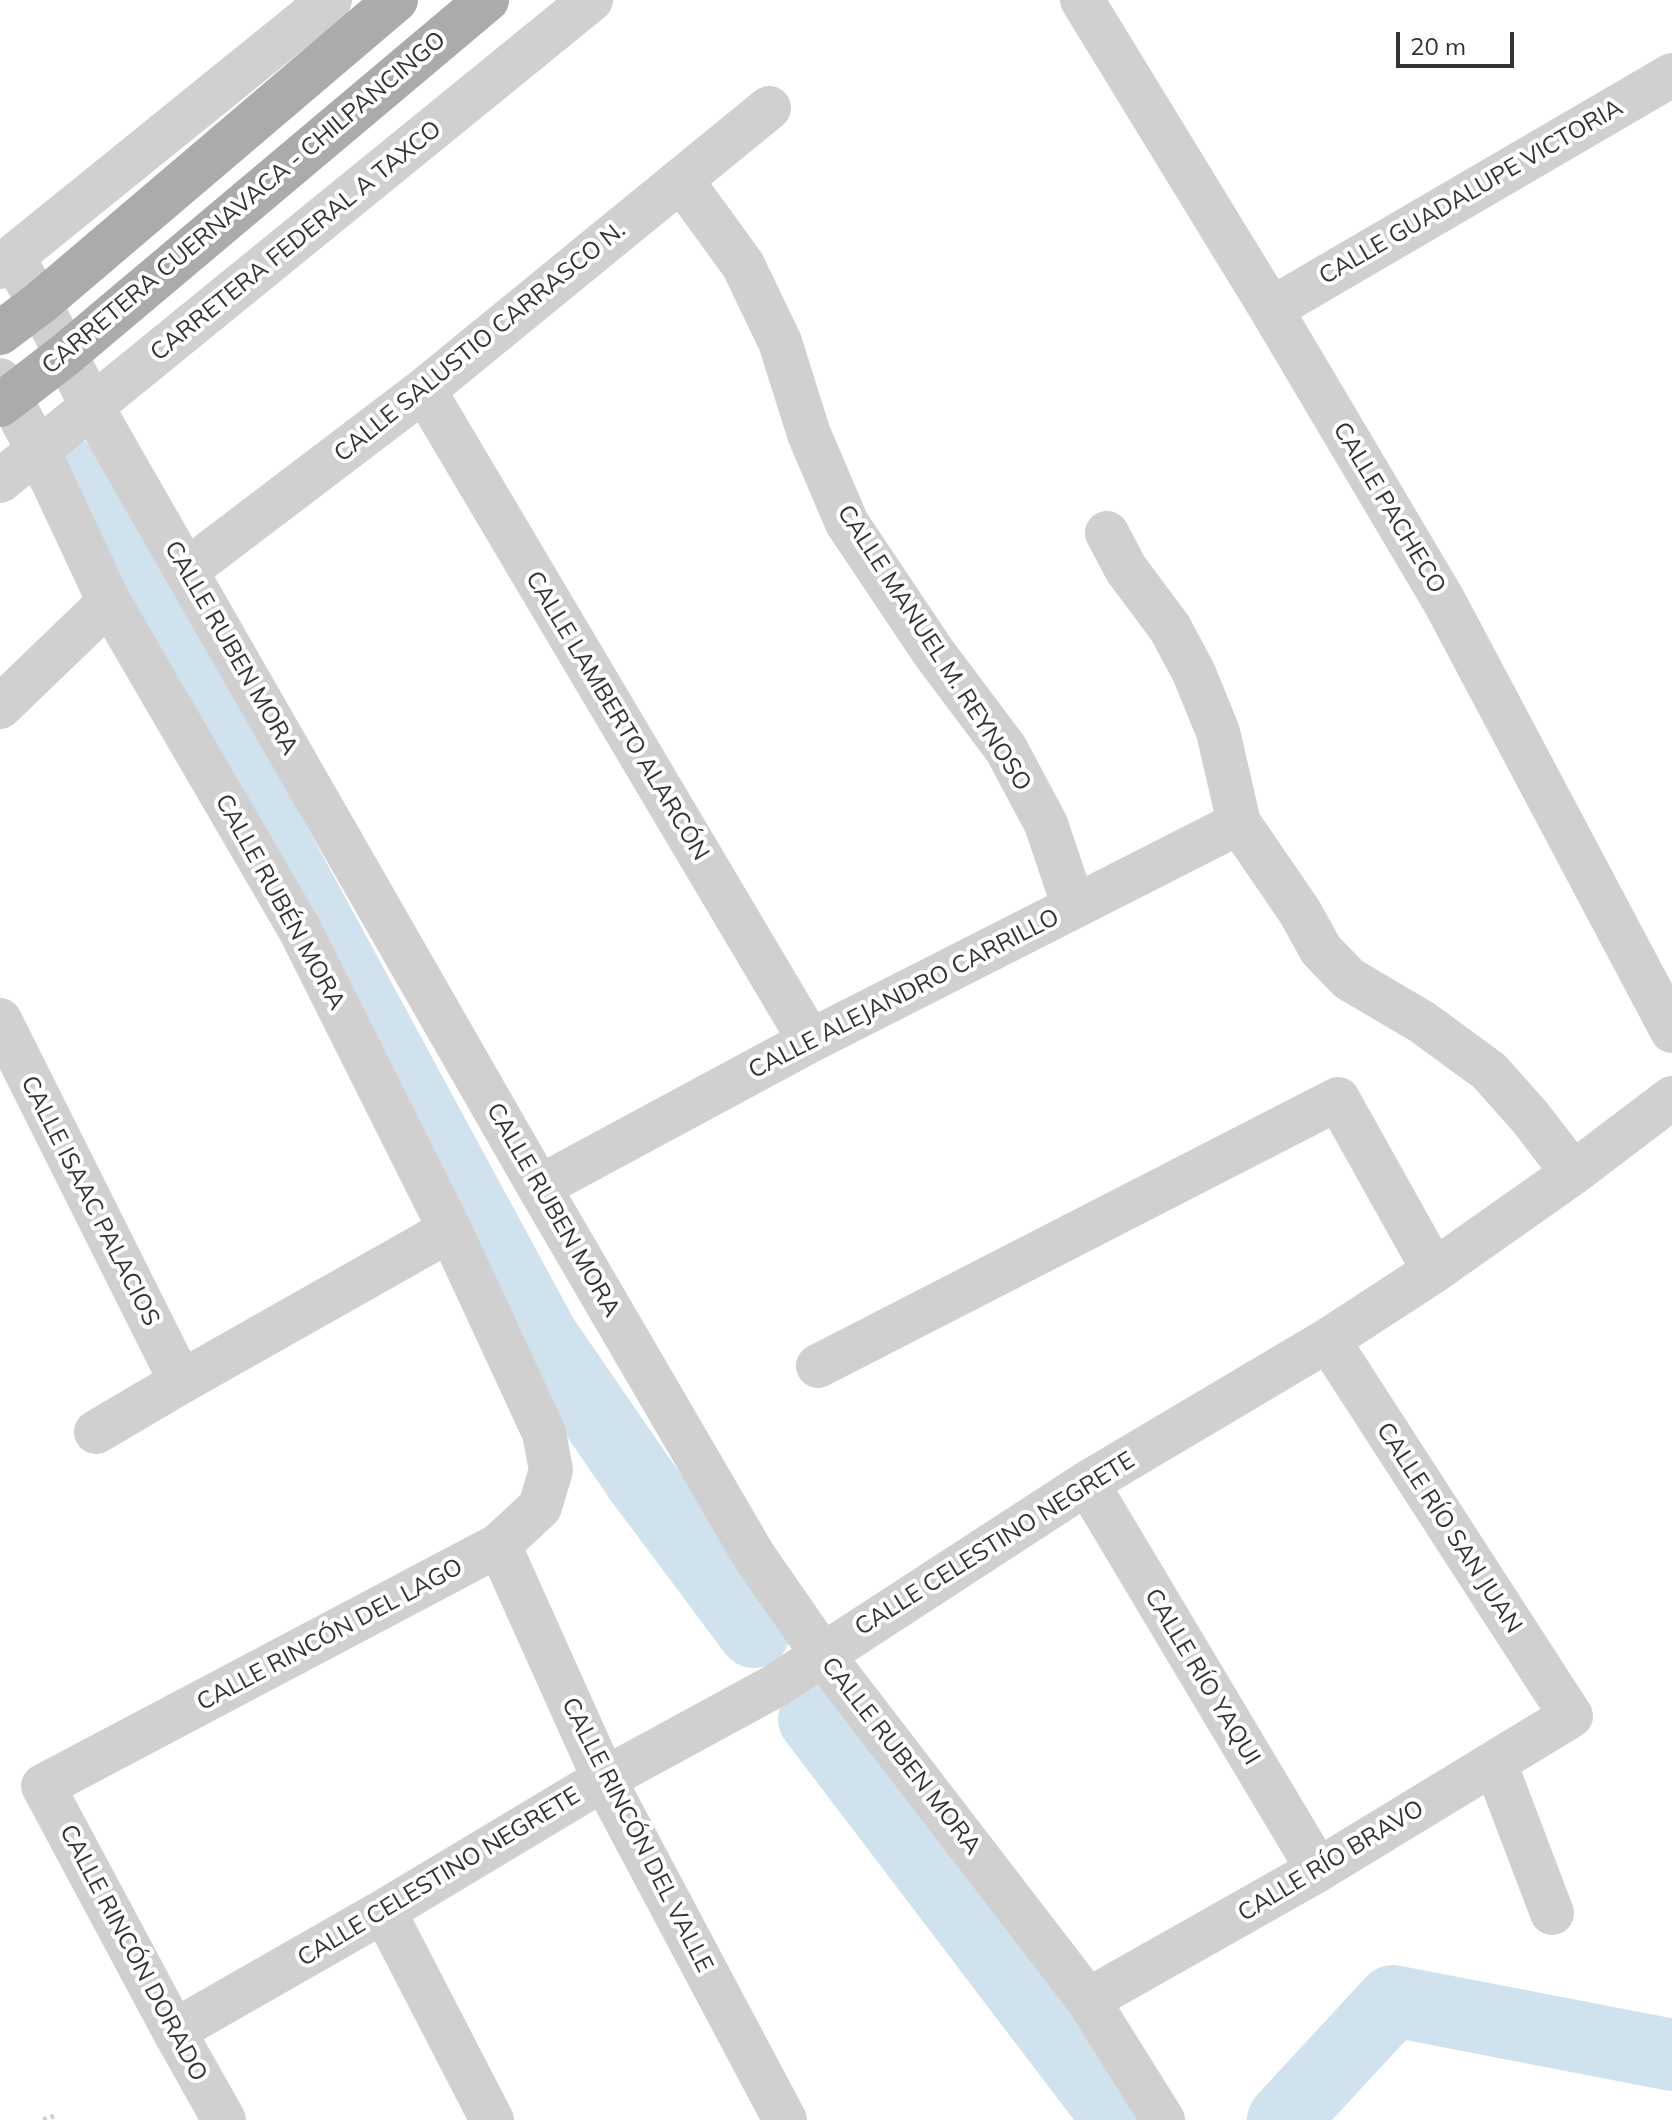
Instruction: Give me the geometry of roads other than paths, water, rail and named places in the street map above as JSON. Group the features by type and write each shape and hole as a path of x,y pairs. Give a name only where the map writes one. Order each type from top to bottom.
{"main road":[{"path":"0,333 40,303 396,0"},
{"name":"CARRETERA CUERNAVACA - CHILPANCINGO","path":"3,394 65,355 487,0"}],"street":[{"path":"6,262 330,0"},
{"name":"CARRETERA FEDERAL A TAXCO","path":"0,481 591,0"},
{"name":"CALLE PACHECO","path":"1082,0 1271,309 1444,601 1672,1031"},
{"name":"CALLE GUADALUPE VICTORIA","path":"1271,309 1672,75"},
{"name":"CALLE SALUSTIO CARRASCO N.","path":"187,570 424,390 769,108"},
{"name":"CALLE MANUEL M. REYNOSO","path":"682,181 743,265 762,303 780,342 809,434 847,523 934,653 1006,749 1046,824 1074,907"},
{"name":"CALLE RUBEN MORA","path":"6,262 40,303 92,407 754,1556 822,1654 1088,2000 1163,2120"},
{"name":"CALLE LAMBERTO ALARCÓN","path":"424,390 810,1041"},
{"name":"CALLE RUBÉN MORA","path":"3,394 38,450 109,602 300,930 450,1230 544,1433"},
{"path":"1107,533 1126,569 1170,628 1194,673 1218,732 1235,804 1321,950 1349,979 1422,1022 1489,1071 1530,1117 1573,1173"},
{"path":"0,707 109,602"},
{"name":"CALLE ALEJANDRO CARRILLO","path":"539,1187 810,1041 1074,907 1235,804"},
{"name":"CALLE ISAAC PALACIOS","path":"0,1020 181,1382"},
{"name":"CALLE CELESTINO NEGRETE","path":"174,2031 384,1911 604,1779 775,1686 1087,1483 1328,1340 1434,1271 1573,1173 1672,1098"},
{"path":"818,1366 1338,1099 1434,1271"},
{"path":"96,1432 450,1230"},
{"name":"CALLE RÍO SAN JUAN","path":"1328,1340 1571,1716"},
{"name":"CALLE RINCÓN DEL LAGO","path":"43,1786 499,1545 540,1507 551,1470 544,1433"},
{"name":"CALLE RÍO YAQUI","path":"1087,1483 1318,1870"},
{"name":"CALLE RINCÓN DEL VALLE","path":"499,1545 604,1779 785,2120"},
{"name":"CALLE RÍO BRAVO","path":"1088,2000 1318,1870 1571,1716"},
{"path":"1495,1763 1552,1913"},
{"name":"CALLE RINCÓN DORADO","path":"43,1786 224,2120"},
{"path":"384,1911 492,2120"}],"waterway":[{"path":"61,468 225,751 543,1338 642,1482 754,1632"},
{"path":"814,1719 1117,2117"},
{"path":"1283,2120 1393,2001 1672,2055"}]}
